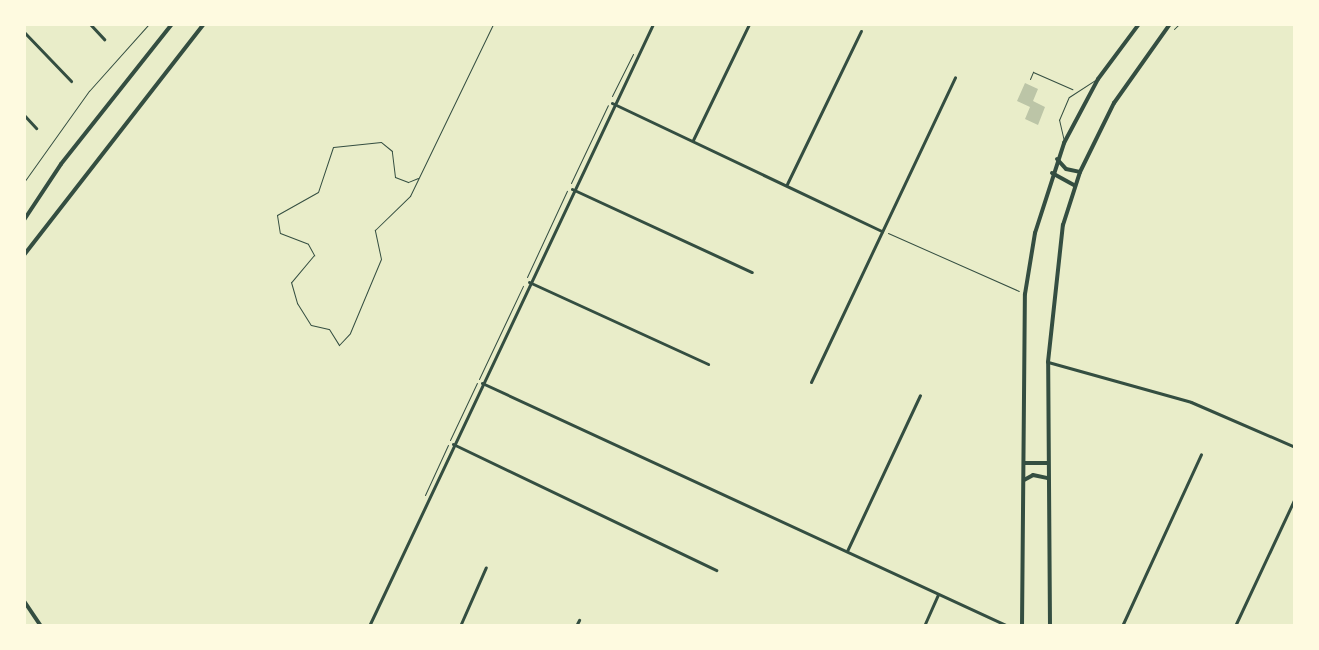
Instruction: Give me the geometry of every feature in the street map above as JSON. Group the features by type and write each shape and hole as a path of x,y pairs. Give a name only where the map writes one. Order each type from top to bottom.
{"main road":[{"path":"24,220 61,164 172,24"},
{"path":"24,253 204,24"},
{"path":"1021,626 1025,294 1051,173 1098,79 1139,24"},
{"path":"1050,626 1048,362 1056,257 1080,172 1114,103 1170,24"},
{"path":"1057,159 1066,169 1080,172"},
{"path":"1051,173 1074,185"},
{"path":"1024,463 1047,463"},
{"path":"1024,480 1033,475 1047,478"},
{"path":"24,601 41,626"}],"street":[{"path":"90,24 104,39"},
{"path":"369,626 612,103 653,24"},
{"path":"693,141 749,24"},
{"path":"787,184 861,31"},
{"path":"24,32 71,81"},
{"path":"811,382 955,77"},
{"path":"612,103 882,231"},
{"path":"24,115 36,128"},
{"path":"572,189 752,272"},
{"path":"529,282 708,364"},
{"path":"1048,362 1191,402 1295,447"},
{"path":"482,383 1008,626"},
{"path":"847,551 920,395"},
{"path":"453,444 716,570"},
{"path":"1122,626 1201,454"},
{"path":"1235,626 1294,500"},
{"path":"460,626 486,567"},
{"path":"924,626 938,595"},
{"path":"576,626 579,620"}],"lane":[{"path":"1030,79 1033,72 1074,90"},
{"path":"1064,143 1059,120 1074,90 1098,79"}],"path":[{"path":"24,182 89,91 149,24"},
{"path":"418,178 408,182 395,177 392,151 381,142 333,147 318,192 277,215 280,233 308,244 314,255 291,282 291,292 311,325 329,329 339,345 350,333 381,259 375,230 403,205 418,178 493,24"},
{"path":"1166,38 1179,24"},
{"path":"423,499 634,51"},
{"path":"882,231 1025,294"}],"building":[{"path":"1025,83 1038,89 1033,101 1045,107 1038,125 1025,119 1030,107 1017,101"}]}
